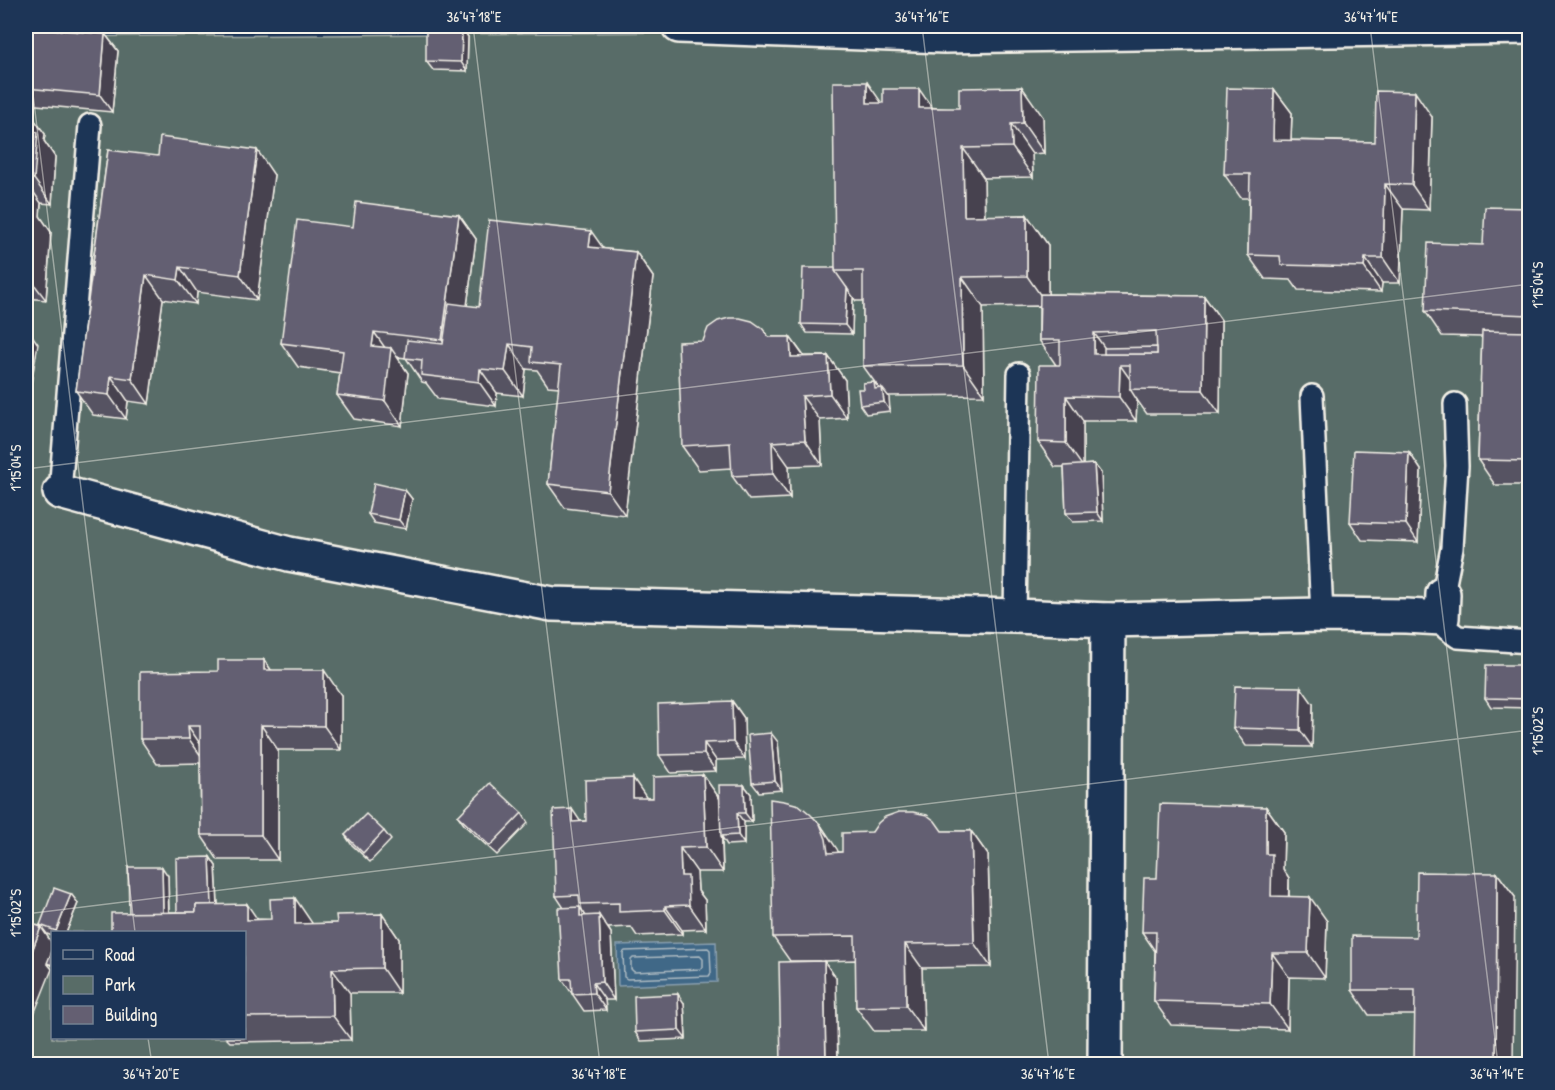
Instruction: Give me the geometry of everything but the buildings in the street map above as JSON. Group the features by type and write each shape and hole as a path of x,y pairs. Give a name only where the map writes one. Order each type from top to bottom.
{"street":[{"path":"679,26 944,36 1530,27"},
{"path":"60,492 289,554 552,604 1108,620 1322,615 1406,616 1442,606"},
{"path":"1105,1065 1108,620"}],"lane":[{"path":"60,492 90,125"},
{"path":"1015,616 1019,374"},
{"path":"1312,396 1322,615"},
{"path":"1455,404 1457,466 1452,548 1442,606 1447,630 1458,637 1530,642"}],"green space":[{"path":"1529,26 1529,1064 26,1064 26,37"}],"water":[{"path":"716,942 717,982 618,986 617,945"}]}
